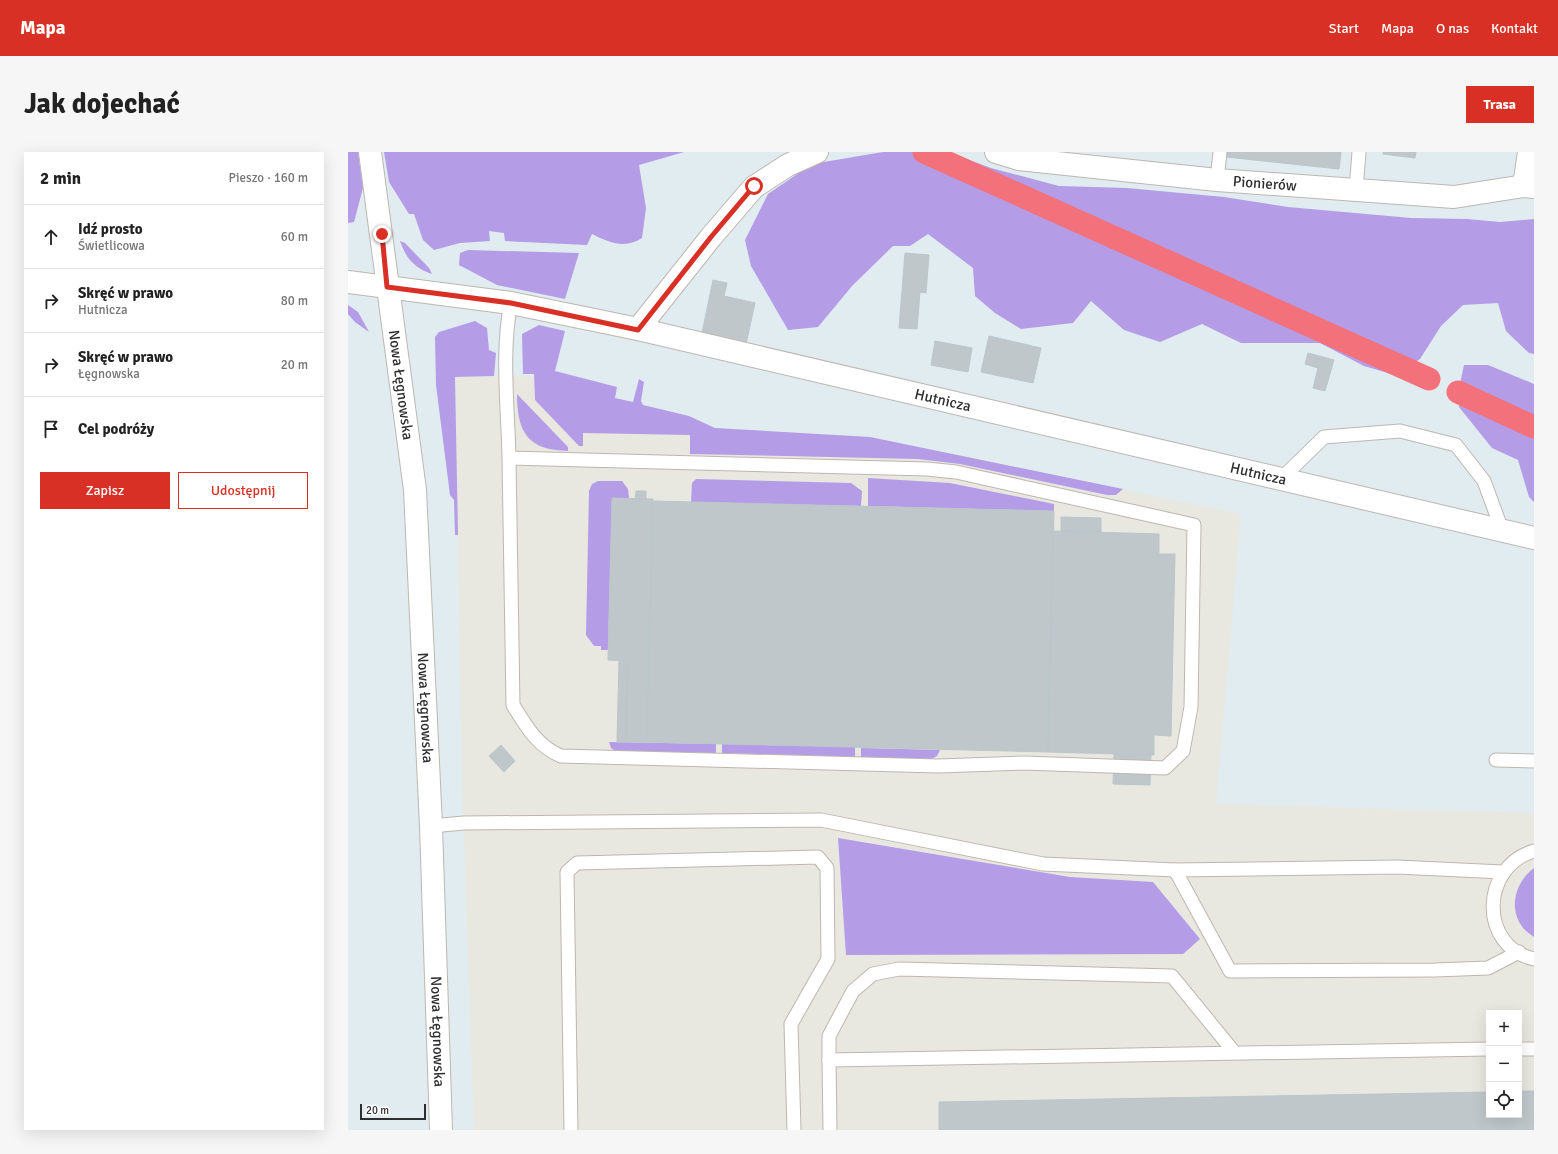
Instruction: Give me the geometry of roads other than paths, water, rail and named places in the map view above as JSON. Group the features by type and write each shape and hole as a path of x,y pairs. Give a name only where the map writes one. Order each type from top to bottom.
{"street":[{"name":"Nowa Łęgnowska","path":"370,152 415,490 431,826 441,1130"},
{"path":"638,330 711,237 754,186 788,165 817,152"},
{"name":"Pionierów","path":"996,152 1019,159 1217,180 1454,197 1529,187"},
{"path":"1529,152 1529,187"},
{"name":"Hutnicza","path":"348,282 511,303 638,330 1534,538"}],"lane":[{"path":"1217,180 1220,152"},
{"path":"1356,190 1359,152"},
{"path":"509,458 956,472 1194,525 1191,707 1183,751 1165,768 1024,763 923,766 561,756 550,751 532,736 513,705 507,347 507,321 511,303"},
{"path":"1281,479 1324,437 1400,431 1456,445 1484,481 1502,530"},
{"path":"1496,760 1534,761"},
{"path":"431,826 464,823 821,820 1043,864 1176,870 1397,867 1504,872"},
{"path":"1534,851 1524,854 1509,864 1498,878 1493,896 1493,914 1499,932 1511,947 1527,957 1534,959"},
{"path":"571,1130 567,872 577,863 676,859 818,857 827,868 828,959 791,1024 794,1130"},
{"path":"1176,870 1230,971 1488,968 1518,952"},
{"path":"830,1130 829,1036 853,991 873,974 899,968 1172,976 1234,1052"},
{"path":"829,1060 1234,1052 1486,1049"},
{"path":"1522,1049 1534,1049"}],"waterway":[{"path":"924,152 1429,379"},
{"path":"1458,392 1534,427"}]}
